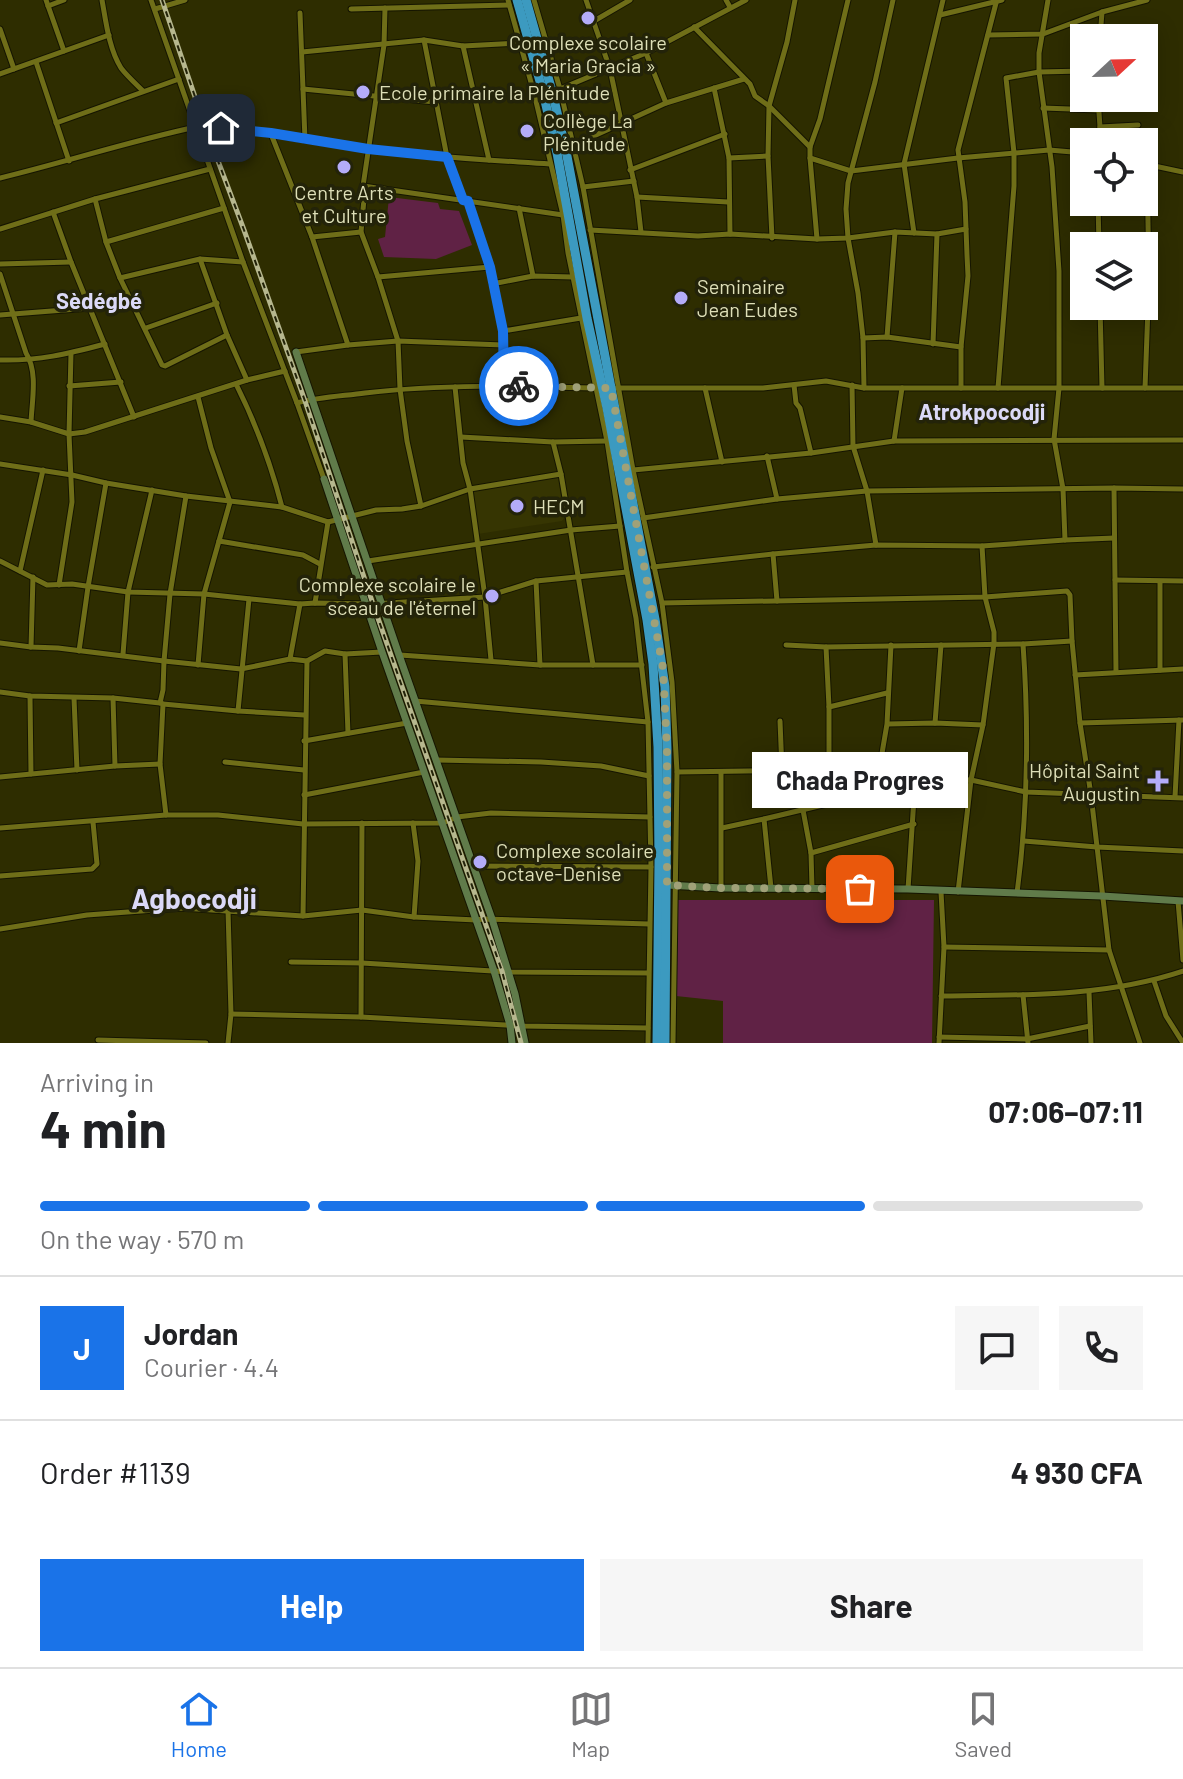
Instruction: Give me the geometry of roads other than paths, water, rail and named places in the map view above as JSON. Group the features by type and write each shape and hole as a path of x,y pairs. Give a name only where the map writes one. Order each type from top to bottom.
{"highway":[{"path":"526,0 566,151 647,620 655,686 659,847 657,1043"},
{"path":"511,2 543,92 557,153 587,318 607,388 663,668 670,886 665,1043"}],"main road":[{"path":"296,352 492,919 509,972 525,1043"},
{"path":"324,479 494,971 510,1025 512,1043"},
{"path":"670,886 908,889 1180,901"}],"street":[{"path":"64,0 47,3 64,51"},
{"path":"102,0 109,35 121,67 143,91"},
{"path":"151,0 243,262 324,479"},
{"path":"155,10 185,0"},
{"path":"534,0 574,145 590,230 607,388 607,441 642,665 648,722 651,867 648,1043"},
{"path":"586,0 610,69 634,181 641,232"},
{"path":"594,21 630,0"},
{"path":"726,0 730,7"},
{"path":"560,89 646,53 746,0"},
{"path":"772,238 769,106 795,0"},
{"path":"817,239 810,147 820,119 848,0"},
{"path":"864,388 863,338 848,238 846,196 893,0"},
{"path":"914,233 904,164 943,0"},
{"path":"1048,0 1039,72 1052,167 1059,271 1059,388 1054,439 1063,489 1065,540"},
{"path":"988,35 1043,34 1102,12 1147,0"},
{"path":"940,15 999,1"},
{"path":"961,388 961,347 968,276 965,202 958,158 961,136 999,1"},
{"path":"351,9 410,4 511,2 563,215 581,318 633,470 662,603 672,682 677,772 670,886 676,928 673,1043"},
{"path":"385,8 384,45 363,186 361,232 398,341 407,441 421,506"},
{"path":"1101,24 1102,12"},
{"path":"300,13 305,140"},
{"path":"694,27 750,84 755,96 810,147"},
{"path":"0,29 14,69"},
{"path":"0,74 109,35"},
{"path":"424,40 447,157 490,267 503,331 504,385"},
{"path":"302,52 424,40 463,46 521,43"},
{"path":"463,46 489,160"},
{"path":"646,53 666,103"},
{"path":"36,62 69,161"},
{"path":"998,388 1011,233 1014,153 1006,78 1039,72 1070,71"},
{"path":"56,123 179,79"},
{"path":"574,145 666,103 744,79"},
{"path":"714,88 729,158 730,234"},
{"path":"303,89 435,102"},
{"path":"1043,108 1070,109"},
{"path":"1098,112 1100,127 1138,125"},
{"path":"0,178 196,127"},
{"path":"221,128 368,149 550,164"},
{"path":"271,133 312,237 348,345"},
{"path":"630,170 725,134"},
{"path":"810,158 851,171 1014,153 1070,152"},
{"path":"729,158 768,156"},
{"path":"1158,167 1183,172"},
{"path":"0,229 95,199 210,169"},
{"path":"583,187 634,181"},
{"path":"363,186 563,215"},
{"path":"637,197 728,202"},
{"path":"95,199 106,242 120,278 161,363 165,366 227,335"},
{"path":"106,242 224,208"},
{"path":"519,208 533,276"},
{"path":"53,212 134,417"},
{"path":"1145,388 1149,280 1147,216"},
{"path":"590,230 817,239 895,232 937,234 966,229"},
{"path":"312,237 361,232"},
{"path":"887,337 895,232"},
{"path":"933,344 937,234"},
{"path":"120,278 200,259 243,262"},
{"path":"200,259 247,380"},
{"path":"0,264 71,262"},
{"path":"378,277 490,267"},
{"path":"0,274 31,361 31,422"},
{"path":"492,284 533,276 573,277"},
{"path":"146,329 217,303"},
{"path":"0,315 90,308"},
{"path":"503,331 581,318"},
{"path":"1100,320 1102,388"},
{"path":"863,338 887,337 961,347"},
{"path":"296,352 398,341 503,345"},
{"path":"0,360 31,361 105,344"},
{"path":"59,585 72,502 69,434 71,353"},
{"path":"0,417 31,422 69,434 85,432 247,380 285,371"},
{"path":"297,403 400,389 504,385 763,388 826,381 864,388 1183,388"},
{"path":"69,386 121,382"},
{"path":"236,384 258,429 282,507"},
{"path":"794,385 796,403 811,453"},
{"path":"852,385 853,446 867,491 876,545"},
{"path":"455,387 491,660"},
{"path":"705,388 722,462"},
{"path":"894,441 902,388"},
{"path":"198,397 211,448 230,502 204,594 198,665"},
{"path":"461,437 553,442 607,441"},
{"path":"633,470 811,453 894,441 1183,440"},
{"path":"553,442 593,665"},
{"path":"767,456 777,499"},
{"path":"0,464 186,496 282,507 328,522 376,510 421,506 470,489 561,474"},
{"path":"20,571 43,470"},
{"path":"79,651 106,483"},
{"path":"1114,488 1116,672"},
{"path":"643,518 777,499 867,491 1183,489"},
{"path":"123,655 128,592 152,490"},
{"path":"166,815 160,764 164,661 170,594 186,496"},
{"path":"315,603 328,522"},
{"path":"368,561 571,530 620,526"},
{"path":"653,567 876,545 982,546 1114,538"},
{"path":"219,541 303,555 320,564"},
{"path":"958,892 971,780 983,725 994,643 985,597 982,546"},
{"path":"773,554 777,601"},
{"path":"0,561 47,585 72,584 128,592 204,594 300,604 366,604 485,597 536,581 627,572"},
{"path":"31,647 33,577"},
{"path":"1115,580 1183,581"},
{"path":"536,581 540,665"},
{"path":"1160,582 1160,670"},
{"path":"662,603 985,597 1067,591 1070,595 1080,723 1109,950 1140,1043"},
{"path":"238,711 249,599"},
{"path":"290,659 300,604"},
{"path":"786,645 826,647 1072,641"},
{"path":"0,643 241,669 290,659 307,661 325,651 345,654 382,652"},
{"path":"1017,893 1026,792 1027,701 1023,644"},
{"path":"677,772 878,767 887,724 891,645"},
{"path":"935,723 941,645"},
{"path":"826,647 829,770"},
{"path":"345,654 348,733"},
{"path":"399,655 540,665 642,665"},
{"path":"303,916 307,661"},
{"path":"1075,675 1183,669"},
{"path":"0,692 30,696 113,698 304,715"},
{"path":"829,707 887,693"},
{"path":"30,696 31,774"},
{"path":"74,698 77,770"},
{"path":"113,698 115,766"},
{"path":"415,701 648,722"},
{"path":"1080,723 1181,720 1175,797"},
{"path":"780,721 782,770"},
{"path":"304,741 408,723"},
{"path":"887,724 983,725"},
{"path":"435,760 601,766 649,776"},
{"path":"225,762 304,770"},
{"path":"0,777 160,764"},
{"path":"303,795 424,772"},
{"path":"721,772 721,888"},
{"path":"722,828 944,779 971,780 1026,792 1183,798"},
{"path":"908,889 915,783"},
{"path":"803,810 811,853 812,888"},
{"path":"0,828 166,815 218,815 303,824 443,823 457,817 503,813 650,817"},
{"path":"764,819 771,888"},
{"path":"0,876 92,869 97,864 93,822"},
{"path":"361,1017 362,823"},
{"path":"413,823 418,861 414,917"},
{"path":"811,853 914,824"},
{"path":"1024,841 1183,851"},
{"path":"473,866 651,867"},
{"path":"941,892 944,947 939,1040 1027,1041 1090,1026"},
{"path":"1180,901 1183,960"},
{"path":"0,929 87,915 182,908 303,916 362,910 414,917 649,924"},
{"path":"228,910 231,1014 228,1043"},
{"path":"944,947 1109,950"},
{"path":"291,962 509,972 648,973"},
{"path":"941,996 1089,992 1154,981 1183,971"},
{"path":"1154,981 1166,1016 1183,1043"},
{"path":"1089,992 1091,1043"},
{"path":"1023,995 1027,1041"},
{"path":"231,1014 648,1028"},
{"path":"98,1040 206,1043"}],"railway":[{"path":"162,0 305,401 502,971 521,1043"}],"place":[{"name":"Complexe scolaire « Maria Gracia »","path":"588,18"},
{"name":"Ecole primaire la Plénitude","path":"363,92"},
{"name":"Collège La Plénitude","path":"527,131"},
{"name":"Centre Arts et Culture","path":"344,167"},
{"name":"Seminaire Jean Eudes","path":"681,298"},
{"name":"HECM","path":"517,506"},
{"name":"Complexe scolaire le sceau de l'éternel","path":"492,596"},
{"name":"Hôpital Saint Augustin","path":"1158,781"},
{"name":"Complexe scolaire octave-Denise","path":"480,862"},
{"name":"Chada Progres","path":"860,889"}],"district":[{"name":"Sèdégbé","path":"99,300"},
{"name":"Atrokpocodji","path":"982,411"},
{"name":"Agbocodji","path":"194,898"}]}
